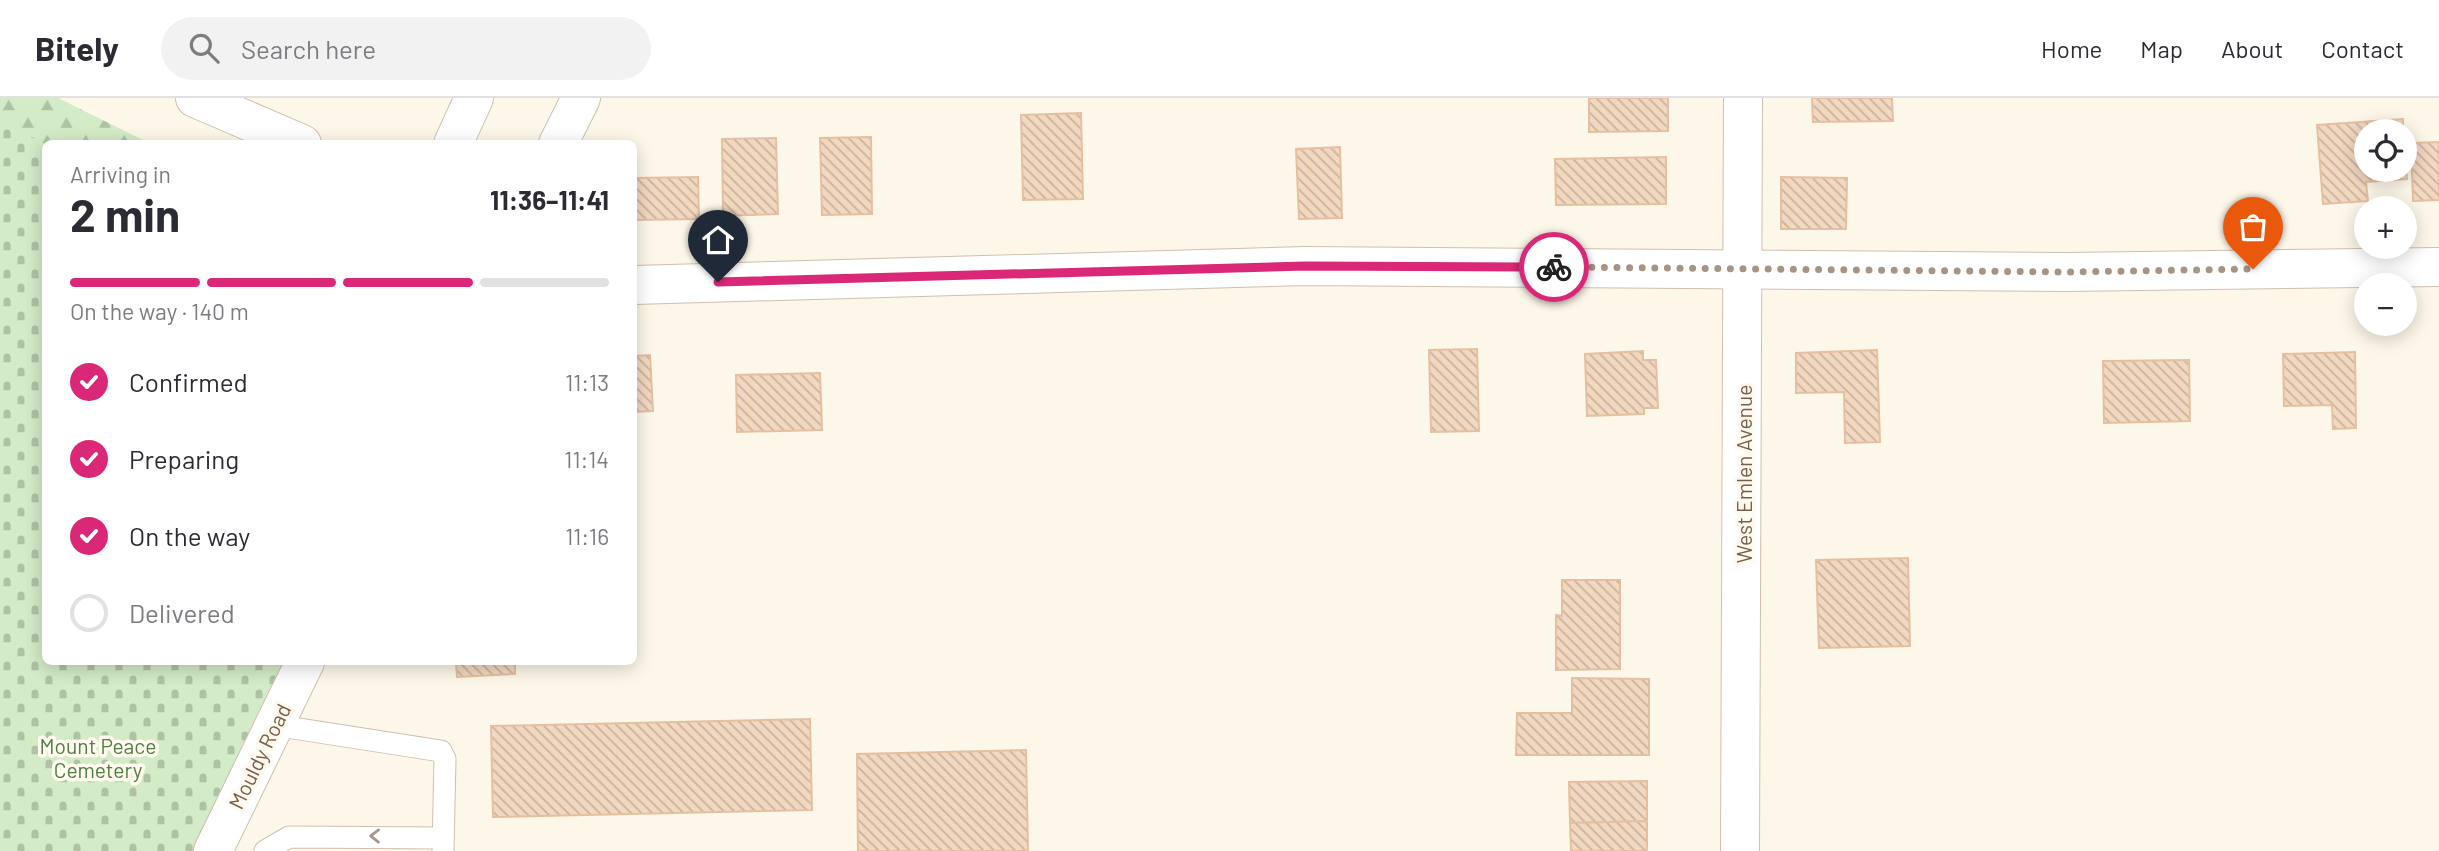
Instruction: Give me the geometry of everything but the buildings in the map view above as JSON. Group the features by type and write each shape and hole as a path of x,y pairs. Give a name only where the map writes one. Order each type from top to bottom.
{"street":[{"path":"195,98 293,140"},
{"path":"455,140 474,98"},
{"path":"560,140 581,98"},
{"name":"West Emlen Avenue","path":"1740,851 1745,269 1743,98"},
{"path":"637,285 1305,266 2067,272 2439,267"},
{"name":"Mouldy Road","path":"213,851 304,665"}],"lane":[{"path":"265,851 289,837 443,844 445,759 441,751 274,726"}],"green space":[{"path":"0,98 58,98 143,140 42,140 42,358 0,333"},
{"name":"Mount Peace Cemetery","path":"0,119 42,142 42,665 304,665 213,851 0,851"}],"way so far":[{"path":"1554,267 2067,272 2253,269"}],"route":[{"path":"718,282 1305,266 1554,267"}]}
